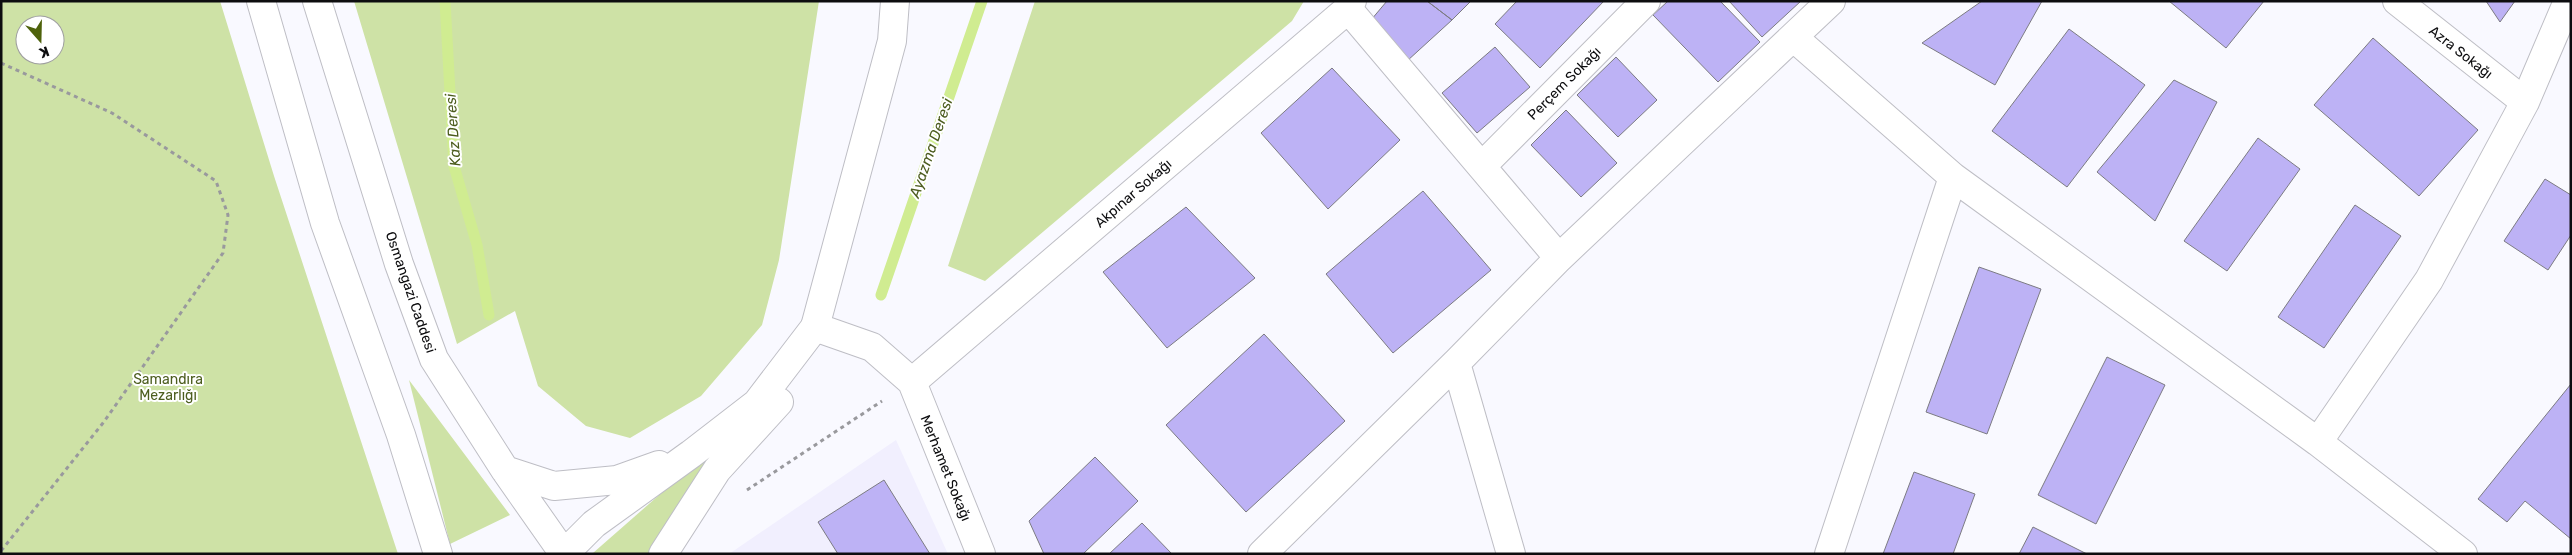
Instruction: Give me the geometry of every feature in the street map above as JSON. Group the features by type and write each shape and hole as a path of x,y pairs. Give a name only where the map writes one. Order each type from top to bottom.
{"street":[{"path":"261,1 325,223 401,435 438,554"},
{"name":"Osmangazi Caddesi","path":"317,1 399,264 434,359 505,470 564,554"},
{"path":"663,554 717,470 779,402 815,327 892,41 895,1"},
{"name":"Perçem Sokağı","path":"1482,166 1646,1"},
{"path":"1262,554 1456,363 1559,258 1831,1"},
{"name":"Azra Sokağı","path":"2397,1 2524,102"},
{"path":"2318,442 2429,280 2524,102 2568,1"},
{"path":"1350,5 1559,258"},
{"name":"Akpınar Sokağı","path":"912,382 1350,5"},
{"path":"1793,37 1953,177 2318,442 2463,554"},
{"path":"1829,554 1953,177"},
{"path":"815,327 872,347 912,382"},
{"path":"564,554 594,524 691,454 757,403 815,327"},
{"path":"1456,363 1511,554"},
{"name":"Merhamet Sokağı","path":"912,382 981,554"},
{"path":"505,470 554,486 617,480 691,454"}],"path":[{"path":"1,63 112,112 216,181 228,216 224,253 103,423 1,552"},
{"path":"745,491 912,382"}],"shaded area":[{"path":"896,440 948,554 729,554"}],"green space":[{"name":"Samandıra Mezarlığı","path":"1,1 220,1 274,176 398,554 1,554"},
{"path":"354,1 819,1 779,260 762,325 701,396 630,438 586,426 538,386 515,311 457,344"},
{"path":"1035,1 1304,1 1292,21 985,281 948,266"},
{"path":"409,380 510,515 450,544"},
{"path":"755,411 654,554 593,554 593,553"}],"building":[{"path":"1387,1 1427,1 1452,20 1407,61 1371,20"},
{"path":"1427,1 1471,1 1452,20"},
{"path":"1517,1 1604,1 1540,68 1495,24"},
{"path":"1668,1 1720,1 1760,42 1718,82 1653,15"},
{"path":"1729,1 1801,1 1762,37"},
{"path":"1982,1 2042,1 1995,85 1922,43"},
{"path":"2169,1 2264,1 2226,48"},
{"path":"2486,1 2515,1 2500,22"},
{"path":"2069,29 2145,85 2067,187 1992,131"},
{"path":"2373,38 2478,130 2419,196 2314,105"},
{"path":"1495,47 1530,87 1477,133 1442,93"},
{"path":"1616,57 1657,100 1618,137 1577,95"},
{"path":"1332,68 1400,140 1328,209 1261,133"},
{"path":"2174,80 2217,102 2155,221 2097,172"},
{"path":"1566,110 1617,163 1581,197 1531,145"},
{"path":"2258,138 2300,169 2227,271 2184,241"},
{"path":"2545,179 2571,195 2571,235 2548,270 2504,241"},
{"path":"1423,191 1491,270 1393,353 1326,274"},
{"path":"2355,205 2401,236 2324,348 2278,317"},
{"path":"1186,207 1255,278 1167,348 1103,272"},
{"path":"1979,267 2041,289 1987,434 1926,412"},
{"path":"1264,334 1345,421 1246,512 1166,425"},
{"path":"2107,357 2165,385 2096,524 2038,495"},
{"path":"2571,384 2571,539 2525,501 2507,522 2478,499"},
{"path":"1095,457 1138,501 1083,554 1044,554 1029,521"},
{"path":"1914,472 1975,494 1953,554 1883,554"},
{"path":"884,480 930,554 838,554 818,522"},
{"path":"1142,523 1172,554 1109,554"},
{"path":"2033,527 2087,554 2019,554"}],"waterway":[{"name":"Kaz Deresi","path":"445,1 454,166 477,245 489,315"},
{"name":"Ayazma Deresi","path":"881,295 982,1"}]}
